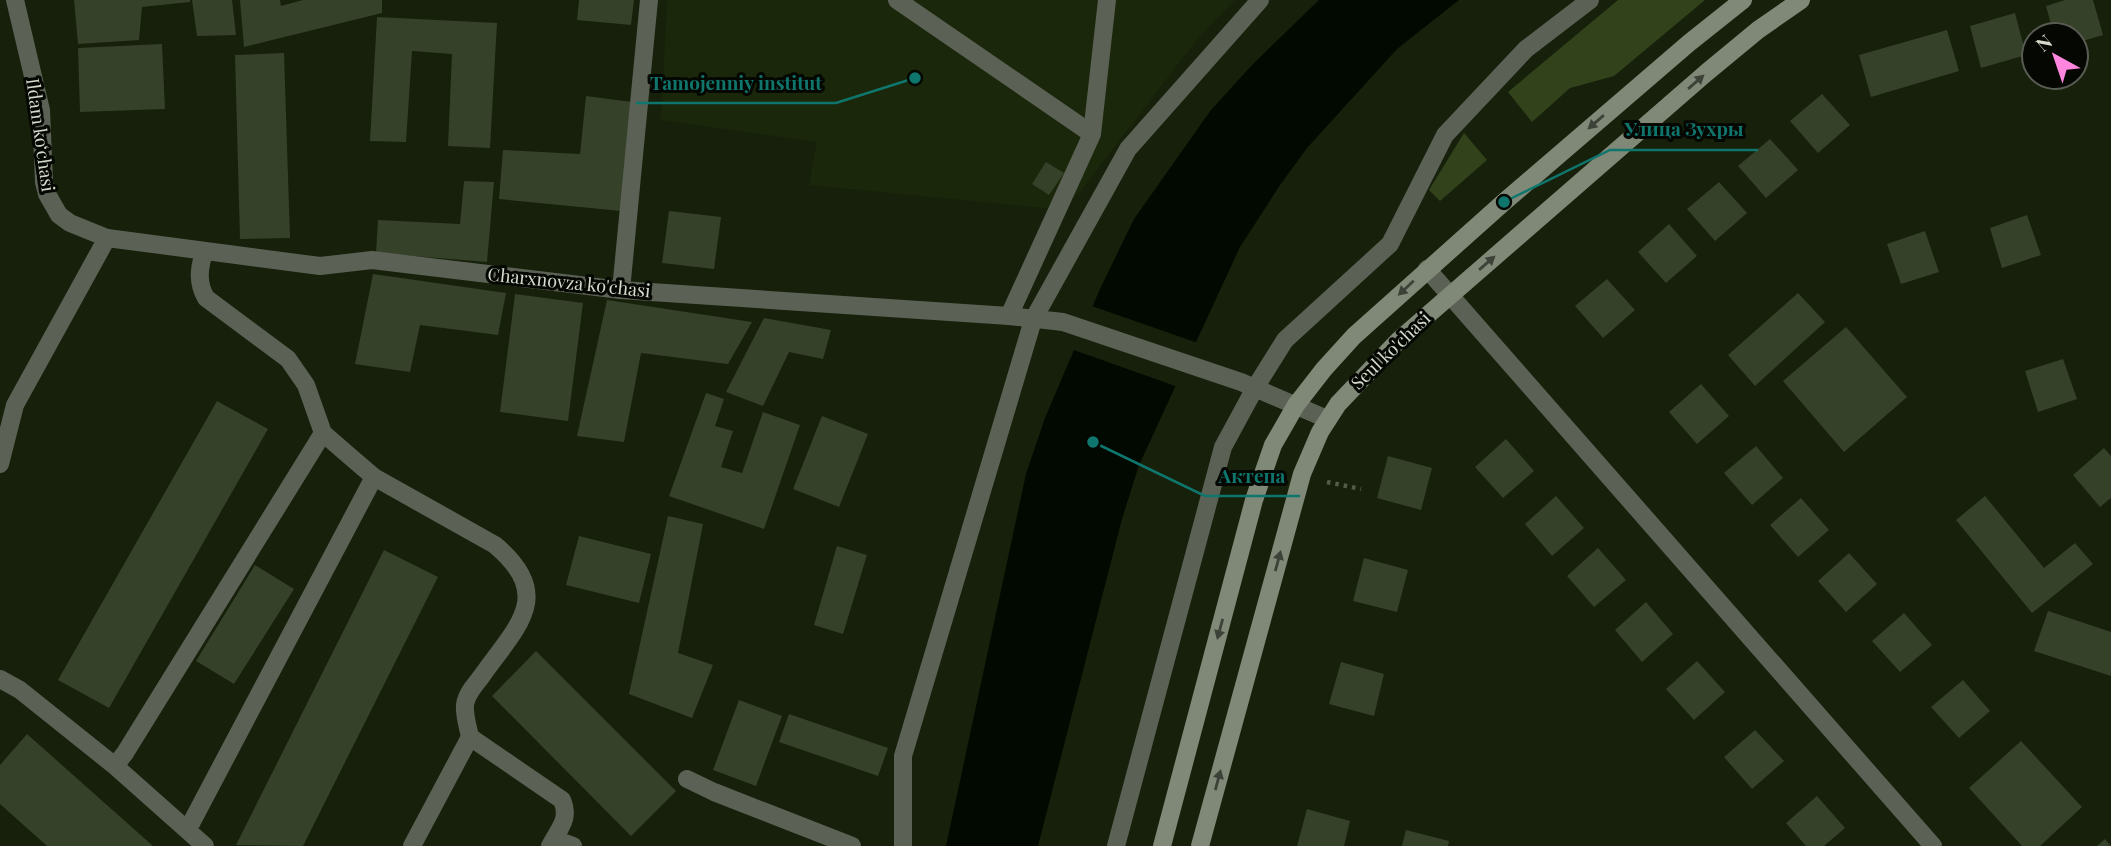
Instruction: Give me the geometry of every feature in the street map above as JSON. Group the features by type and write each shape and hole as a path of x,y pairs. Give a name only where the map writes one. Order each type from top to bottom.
{"main road":[{"name":"Seul ko'chasi","path":"1162,846 1254,500 1273,445 1296,405 1346,344 1427,269 1689,43 1743,0"},
{"name":"Seul ko'chasi","path":"1200,846 1302,474 1327,419 1366,373 1450,295 1706,72 1801,0"}],"street":[{"name":"Ildam koʻchasi","path":"15,0 41,110 44,182 47,194 52,205 70,223 107,238"},
{"path":"621,290 649,0"},
{"path":"897,0 1092,134"},
{"path":"1009,316 1092,134 1107,0"},
{"path":"903,846 903,756 1033,320 1128,149 1260,0"},
{"path":"1116,846 1223,447 1248,385 1285,340 1390,244 1445,135 1526,48 1590,0"},
{"name":"Charxnovza ko'chasi","path":"107,238 320,266 372,260 621,290 1063,322 1248,385 1327,419"},
{"path":"0,464 15,405 107,238"},
{"path":"204,252 199,272 206,298 288,359 306,385 323,433 374,477 495,545 509,558 525,580 527,601 521,620 467,697 464,707 470,737 412,846"},
{"path":"1427,269 1933,846"},
{"path":"115,766 323,433"},
{"path":"188,830 374,477"},
{"path":"0,679 20,690 115,766 205,846"},
{"path":"470,737 562,800 566,819 552,843 573,846"},
{"path":"687,779 852,846"}],"path":[{"path":"1321,480 1361,489"}],"shaded area":[{"path":"667,0 1235,0 1199,37 1080,192 1054,209 809,185 817,142 661,120"},
{"path":"1319,0 1459,0 1397,49 1307,148 1240,247 1139,465 1122,519 1038,846 946,846 1026,474 1045,418 1100,289 1134,219 1211,110 1253,64"},
{"path":"1618,0 1705,0 1614,76 1570,88 1532,122 1508,92"},
{"path":"1464,133 1487,160 1440,201 1429,190"}],"pier":[{"path":"1089,305 1198,343 1178,387 1071,349"}],"building":[{"path":"74,0 190,2 142,7 139,40 78,44"},
{"path":"192,0 232,0 236,35 197,36"},
{"path":"240,0 280,0 281,6 303,0 382,0 382,13 244,47"},
{"path":"579,0 634,0 631,25 577,20"},
{"path":"2065,0 2093,0 2103,35 2090,39 2090,21 2050,21 2046,6"},
{"path":"2015,13 2020,32 2020,57 1981,68 1970,26"},
{"path":"377,17 497,23 490,148 448,146 452,54 412,51 406,142 370,141"},
{"path":"1947,30 1959,71 1871,97 1859,55"},
{"path":"162,44 165,109 80,112 78,48"},
{"path":"284,53 290,238 240,239 235,55"},
{"path":"1822,94 1850,125 1818,153 1790,121"},
{"path":"586,96 632,102 621,211 499,199 503,150 580,154"},
{"path":"1770,139 1798,170 1766,198 1738,166"},
{"path":"1046,162 1064,173 1049,195 1032,184"},
{"path":"464,181 494,182 487,262 376,253 378,220 460,224"},
{"path":"1719,182 1747,213 1715,241 1687,209"},
{"path":"669,211 721,217 714,269 662,263"},
{"path":"2027,215 2041,255 2002,268 1990,228"},
{"path":"1669,224 1697,256 1666,283 1638,252"},
{"path":"1925,231 1939,272 1901,284 1887,244"},
{"path":"373,274 506,293 498,335 420,325 410,372 355,364"},
{"path":"1607,279 1635,310 1603,338 1575,306"},
{"path":"1798,293 1825,322 1755,386 1728,355"},
{"path":"515,294 583,303 568,421 500,412"},
{"path":"607,300 752,322 728,364 641,353 624,442 577,436"},
{"path":"764,318 831,330 823,359 789,352 763,406 726,392"},
{"path":"1846,327 1907,397 1844,452 1783,381"},
{"path":"2063,359 2077,399 2038,412 2025,371"},
{"path":"1701,384 1729,416 1697,444 1669,412"},
{"path":"706,393 724,399 715,426 733,431 721,467 742,473 763,412 800,425 764,529 669,496"},
{"path":"217,401 268,429 109,708 58,680"},
{"path":"822,416 868,434 839,507 793,489"},
{"path":"1506,439 1534,471 1503,498 1475,467"},
{"path":"1756,446 1783,478 1752,505 1724,473"},
{"path":"2104,448 2111,456 2111,498 2100,507 2073,475"},
{"path":"1388,456 1432,468 1421,510 1377,498"},
{"path":"1556,496 1584,528 1552,556 1525,524"},
{"path":"1985,496 2044,568 2075,543 2093,564 2032,613 1956,520"},
{"path":"1801,498 1829,530 1798,557 1770,525"},
{"path":"668,516 703,524 678,653 713,665 692,718 629,694"},
{"path":"579,536 651,554 639,603 566,585"},
{"path":"837,546 867,555 843,634 814,625"},
{"path":"1598,548 1626,580 1594,607 1567,576"},
{"path":"384,550 438,577 303,846 236,845"},
{"path":"1849,553 1877,584 1846,612 1818,581"},
{"path":"1364,558 1408,570 1397,612 1353,601"},
{"path":"255,565 294,589 234,684 196,661"},
{"path":"1646,602 1673,634 1642,662 1615,630"},
{"path":"2048,611 2111,632 2111,676 2034,651"},
{"path":"1904,613 1932,645 1900,672 1872,641"},
{"path":"536,651 676,791 631,836 492,696"},
{"path":"1697,661 1725,692 1694,720 1666,689"},
{"path":"1341,662 1384,674 1374,716 1329,704"},
{"path":"1963,680 1990,711 1959,738 1931,707"},
{"path":"739,700 782,716 756,786 713,770"},
{"path":"789,714 888,748 878,776 779,742"},
{"path":"1755,730 1784,761 1752,789 1724,757"},
{"path":"27,734 153,846 47,846 0,804 0,765"},
{"path":"2021,741 2082,807 2040,846 2022,846 1969,788"},
{"path":"1817,796 1845,828 1824,846 1806,846 1786,823"},
{"path":"1307,809 1350,821 1344,846 1297,846"},
{"path":"1406,830 1449,841 1448,846 1402,846"},
{"path":"2105,839 2111,846 2097,846"}],"place":[{"name":"Tamojenniy institut","path":"915,78"},
{"name":"Улица Зухры","path":"1504,202"},
{"name":"Актепа","path":"1093,442"}]}
